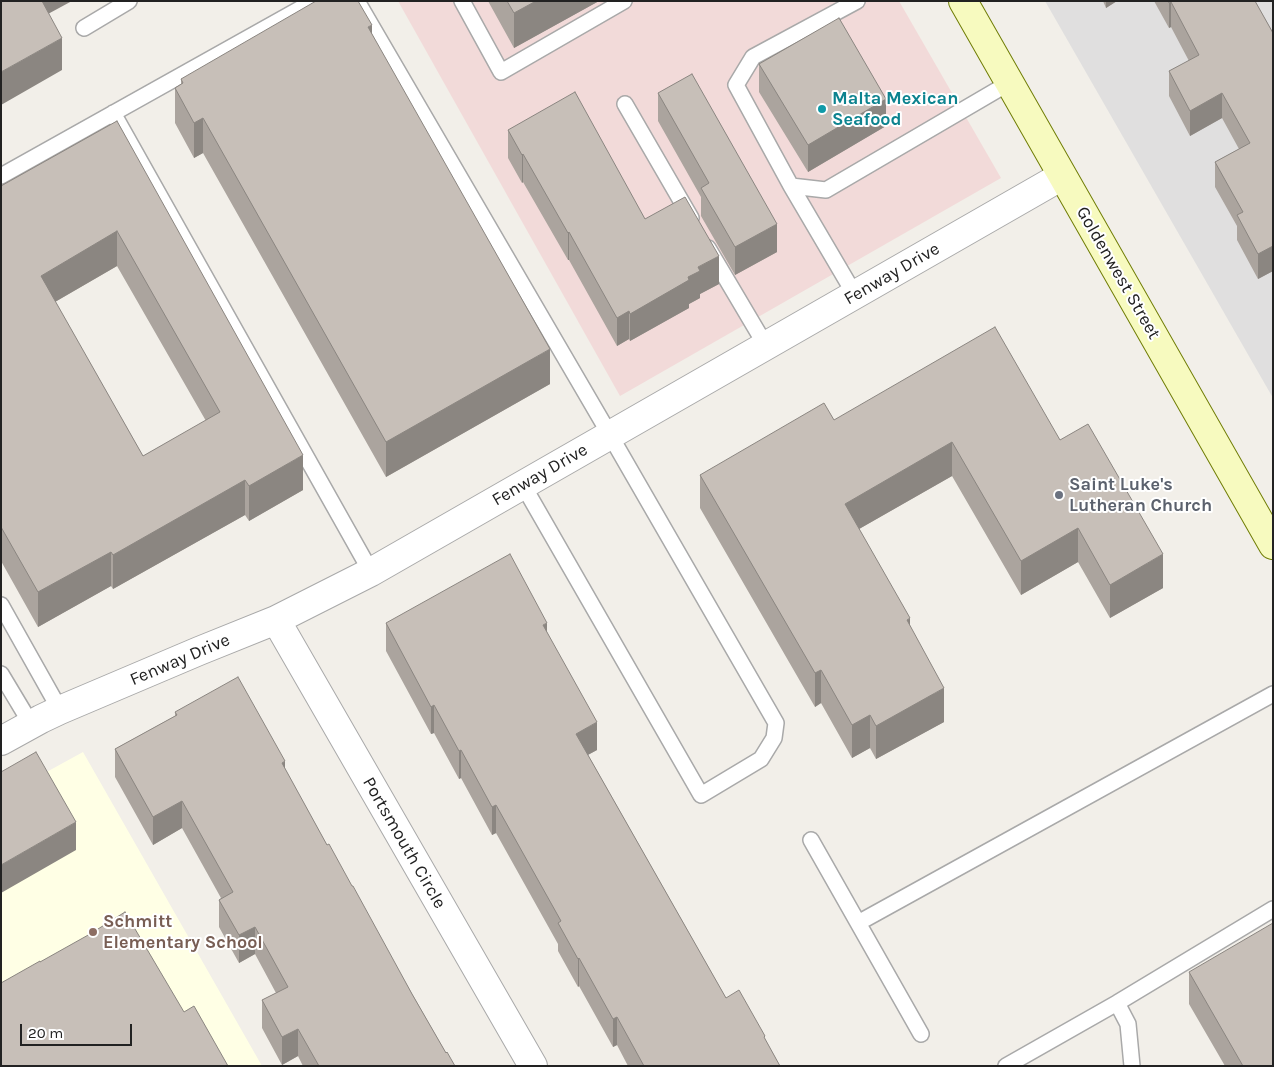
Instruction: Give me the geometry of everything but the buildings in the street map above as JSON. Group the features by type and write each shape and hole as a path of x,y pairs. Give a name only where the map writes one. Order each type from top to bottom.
{"main road":[{"name":"Goldenwest Street","path":"962,1 1273,545"}],"street":[{"name":"Fenway Drive","path":"1,741 60,710 276,620 371,572 1062,176"},
{"name":"Portsmouth Circle","path":"276,620 533,1066"}],"lane":[{"path":"84,28 129,1"},
{"path":"1,176 314,1"},
{"path":"356,1 776,723 774,738 761,759 701,795 523,485"},
{"path":"462,1 501,72 624,1"},
{"path":"854,295 791,186 736,85 753,57 857,1"},
{"path":"791,186 826,190 1009,84"},
{"path":"625,104 766,346"},
{"path":"113,113 371,572"},
{"path":"1,605 60,710"},
{"path":"1,674 31,724"},
{"path":"858,923 1273,694"},
{"path":"811,840 921,1034"},
{"path":"1006,1066 1117,1003 1273,909"},
{"path":"1117,1003 1128,1024 1132,1066"}],"shaded area":[{"path":"398,1 899,1 1001,178 620,396"},
{"path":"1045,1 1273,1 1273,398"},
{"name":"Schmitt Elementary School","path":"83,752 262,1066 1,1066 1,797"}],"place":[{"name":"Malta Mexican Seafood","path":"822,109"},
{"name":"Saint Luke's Lutheran Church","path":"1059,495"},
{"name":"Schmitt Elementary School","path":"93,932"}]}
